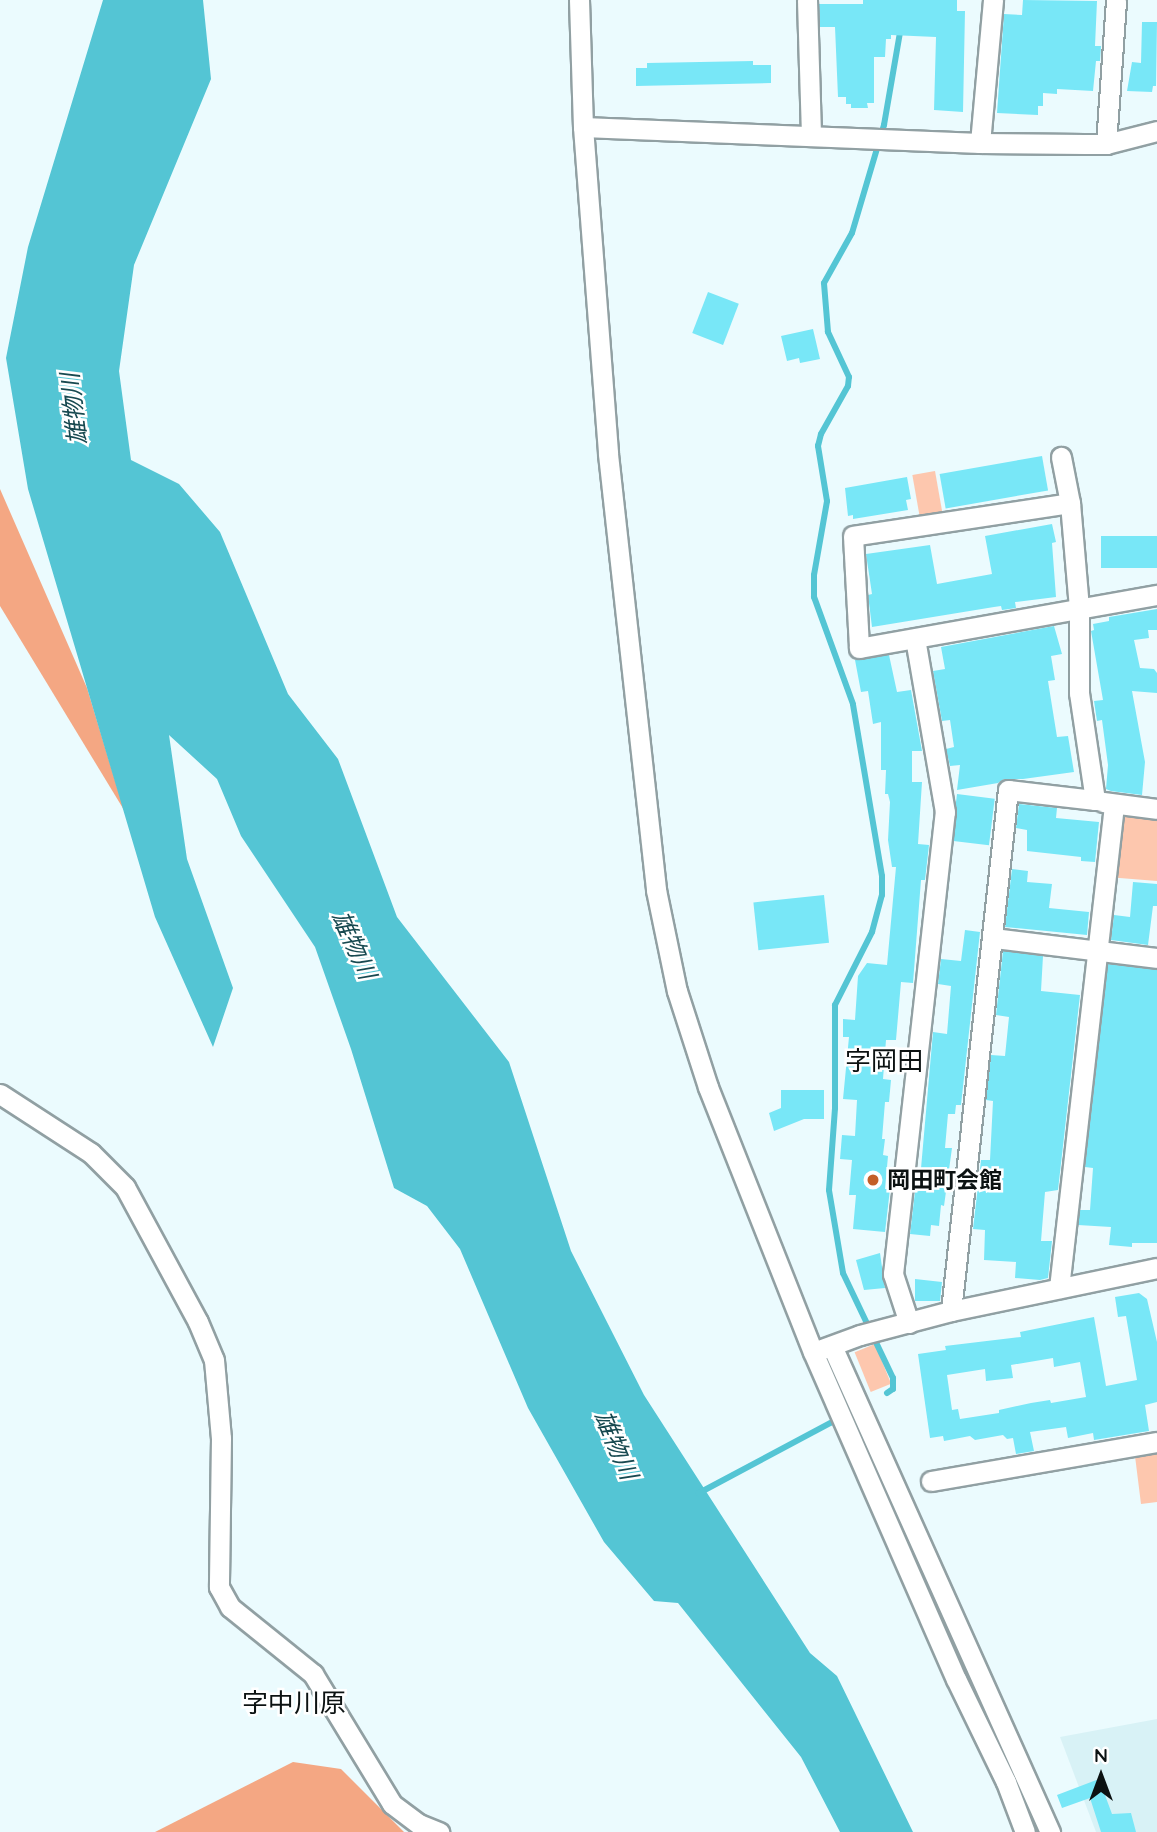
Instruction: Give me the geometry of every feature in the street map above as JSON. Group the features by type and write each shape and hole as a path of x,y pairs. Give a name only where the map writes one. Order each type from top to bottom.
{"street":[{"path":"579,0 583,127 608,454 656,890 677,991 708,1087 823,1349 1050,1832"},
{"path":"807,0 811,136"},
{"path":"980,143 993,0"},
{"path":"1105,144 1116,0"},
{"path":"583,127 980,143 1105,144 1157,131"},
{"path":"1059,1288 1098,952 1105,802 1079,693 1079,608 1070,503 1061,457"},
{"path":"1070,503 853,536 859,648 1157,595"},
{"path":"909,1323 894,1274 945,812 915,639"},
{"path":"951,1311 1009,790 1157,809"},
{"path":"994,939 1157,958"},
{"path":"0,1094 91,1153 125,1187 198,1322 214,1360 221,1438 219,1587 230,1607 313,1674 392,1804 419,1824 439,1832"},
{"path":"823,1349 860,1335 951,1311 1157,1268"},
{"path":"823,1349 956,1679 1006,1782 1025,1832"},
{"path":"931,1481 1157,1442"}],"shaded area":[{"path":"935,471 942,512 920,516 912,475"},
{"path":"0,489 87,688 124,810 0,606"},
{"path":"1114,804 1157,809 1157,881 1107,877"},
{"path":"875,1344 891,1384 871,1392 855,1352"},
{"path":"1157,1453 1157,1502 1141,1504 1135,1456"},
{"path":"1157,1719 1157,1832 1096,1832 1060,1737"},
{"path":"293,1762 341,1769 404,1832 155,1832"}],"water":[{"name":"雄物川","path":"103,0 203,0 211,79 134,265 119,371 131,460 179,484 220,532 288,694 338,759 397,917 509,1062 571,1251 644,1395 810,1653 837,1676 913,1832 840,1832 801,1757 678,1603 654,1601 604,1542 528,1408 460,1249 427,1206 394,1188 351,1049 315,947 241,836 217,779 169,735 187,859 233,988 213,1047 155,917 28,489 6,358 28,247"}],"building":[{"path":"863,0 957,0 957,11 965,11 963,112 934,110 936,37 891,35 891,39 886,39 885,57 874,57 874,103 867,103 868,108 851,108 851,104 846,104 846,97 838,97 835,27 820,27 819,4 863,4"},
{"path":"1023,0 1097,1 1095,46 1101,46 1100,61 1096,61 1093,91 1057,89 1057,94 1043,93 1043,106 1038,106 1038,115 997,113 1004,14 1022,15"},
{"path":"1142,22 1157,22 1156,86 1153,86 1152,92 1127,91 1132,62 1141,63"},
{"path":"753,61 753,65 771,65 771,83 636,86 636,68 647,68 647,63"},
{"path":"708,292 739,304 723,345 692,333"},
{"path":"813,329 820,359 800,363 799,358 787,361 781,336"},
{"path":"1042,456 1048,490 946,509 940,474"},
{"path":"907,477 911,499 906,500 908,510 853,519 853,515 848,516 845,488"},
{"path":"1052,524 1056,542 1052,543 1056,597 1015,602 1016,608 1002,610 1001,606 872,627 868,595 872,594 866,554 930,545 937,584 992,574 985,536"},
{"path":"1101,536 1157,536 1157,568 1101,568"},
{"path":"1157,609 1157,630 1148,630 1149,638 1134,640 1140,668 1154,669 1157,673 1157,693 1132,691 1145,762 1142,795 1111,791 1106,789 1108,765 1102,720 1097,721 1094,701 1103,700 1091,631 1094,630 1093,624 1109,621 1109,617"},
{"path":"1054,626 1062,654 1051,656 1055,680 1048,681 1057,737 1068,736 1074,772 1004,779 998,783 957,790 960,765 950,766 946,749 954,747 950,720 942,721 933,671 945,669 941,647"},
{"path":"889,655 897,692 911,690 922,751 912,751 912,782 922,782 918,844 929,845 925,880 921,880 913,983 901,982 896,1040 886,1040 883,1079 891,1080 889,1102 885,1102 882,1139 885,1139 883,1155 888,1156 885,1189 890,1189 885,1232 853,1229 856,1195 849,1195 852,1160 840,1159 842,1135 855,1136 857,1100 843,1099 849,1037 843,1037 843,1019 855,1020 858,976 867,963 887,965 896,867 892,867 888,840 890,802 888,794 885,794 886,770 881,770 881,722 873,724 868,691 861,692 855,660"},
{"path":"957,794 995,799 989,845 951,841"},
{"path":"1019,804 1057,808 1056,818 1099,822 1095,862 1081,861 1081,857 1027,851 1027,830 1016,828"},
{"path":"1012,869 1028,871 1027,882 1052,884 1049,908 1089,912 1087,935 1005,927"},
{"path":"1133,882 1157,884 1157,906 1153,906 1148,945 1111,940 1114,915 1130,917"},
{"path":"824,895 829,943 758,950 753,902"},
{"path":"965,930 980,932 961,1105 956,1105 955,1114 948,1114 945,1148 952,1148 944,1206 941,1205 939,1226 931,1225 930,1236 910,1234 915,1192 919,1191 933,1032 947,1034 951,986 938,984 941,959 961,961"},
{"path":"1003,951 1043,956 1041,991 1080,995 1058,1190 1045,1192 1041,1241 1052,1241 1048,1278 1040,1280 1015,1278 1016,1262 984,1260 985,1230 973,1229 981,1160 990,1160 993,1101 986,1100 991,1055 1005,1056 1009,1017 996,1015"},
{"path":"1108,964 1157,970 1157,1243 1132,1243 1132,1247 1109,1245 1111,1227 1078,1225 1080,1210 1090,1210 1093,1168 1085,1167"},
{"path":"781,1090 824,1090 824,1119 804,1119 774,1131 769,1113 781,1108"},
{"path":"880,1253 885,1288 864,1290 856,1260"},
{"path":"915,1279 942,1282 940,1301 915,1301"},
{"path":"1139,1293 1147,1299 1157,1342 1157,1402 1145,1405 1149,1431 1094,1440 1093,1433 1068,1438 1066,1427 1030,1432 1034,1451 1016,1454 1013,1438 1007,1439 1003,1435 975,1440 970,1436 944,1441 943,1436 930,1438 918,1354 946,1350 945,1346 1021,1337 1020,1332 1094,1317 1106,1386 1137,1380 1126,1316 1118,1317 1115,1297","holes":["1053,1358 1054,1367 1080,1362 1086,1397 1051,1403 1050,1400 1031,1403 999,1410 999,1413 960,1419 958,1409 952,1410 947,1375 985,1369 986,1381 1013,1378 1011,1365"]},
{"path":"1099,1779 1112,1814 1131,1813 1136,1832 1101,1832 1090,1798 1062,1808 1057,1795"}],"waterway":[{"path":"887,1393 893,1389 893,1378 843,1273 829,1190 835,1108 835,1005 872,932 882,895 882,876 853,704 814,597 814,575 827,501 818,446 821,434 848,386 849,377 828,332 824,283 852,233 884,125 901,27"},
{"path":"699,1493 830,1423"}],"place":[{"name":"岡田町会館","path":"873,1180"}],"district":[{"name":"字岡田","path":"884,1061"},
{"name":"字中川原","path":"294,1703"}]}
